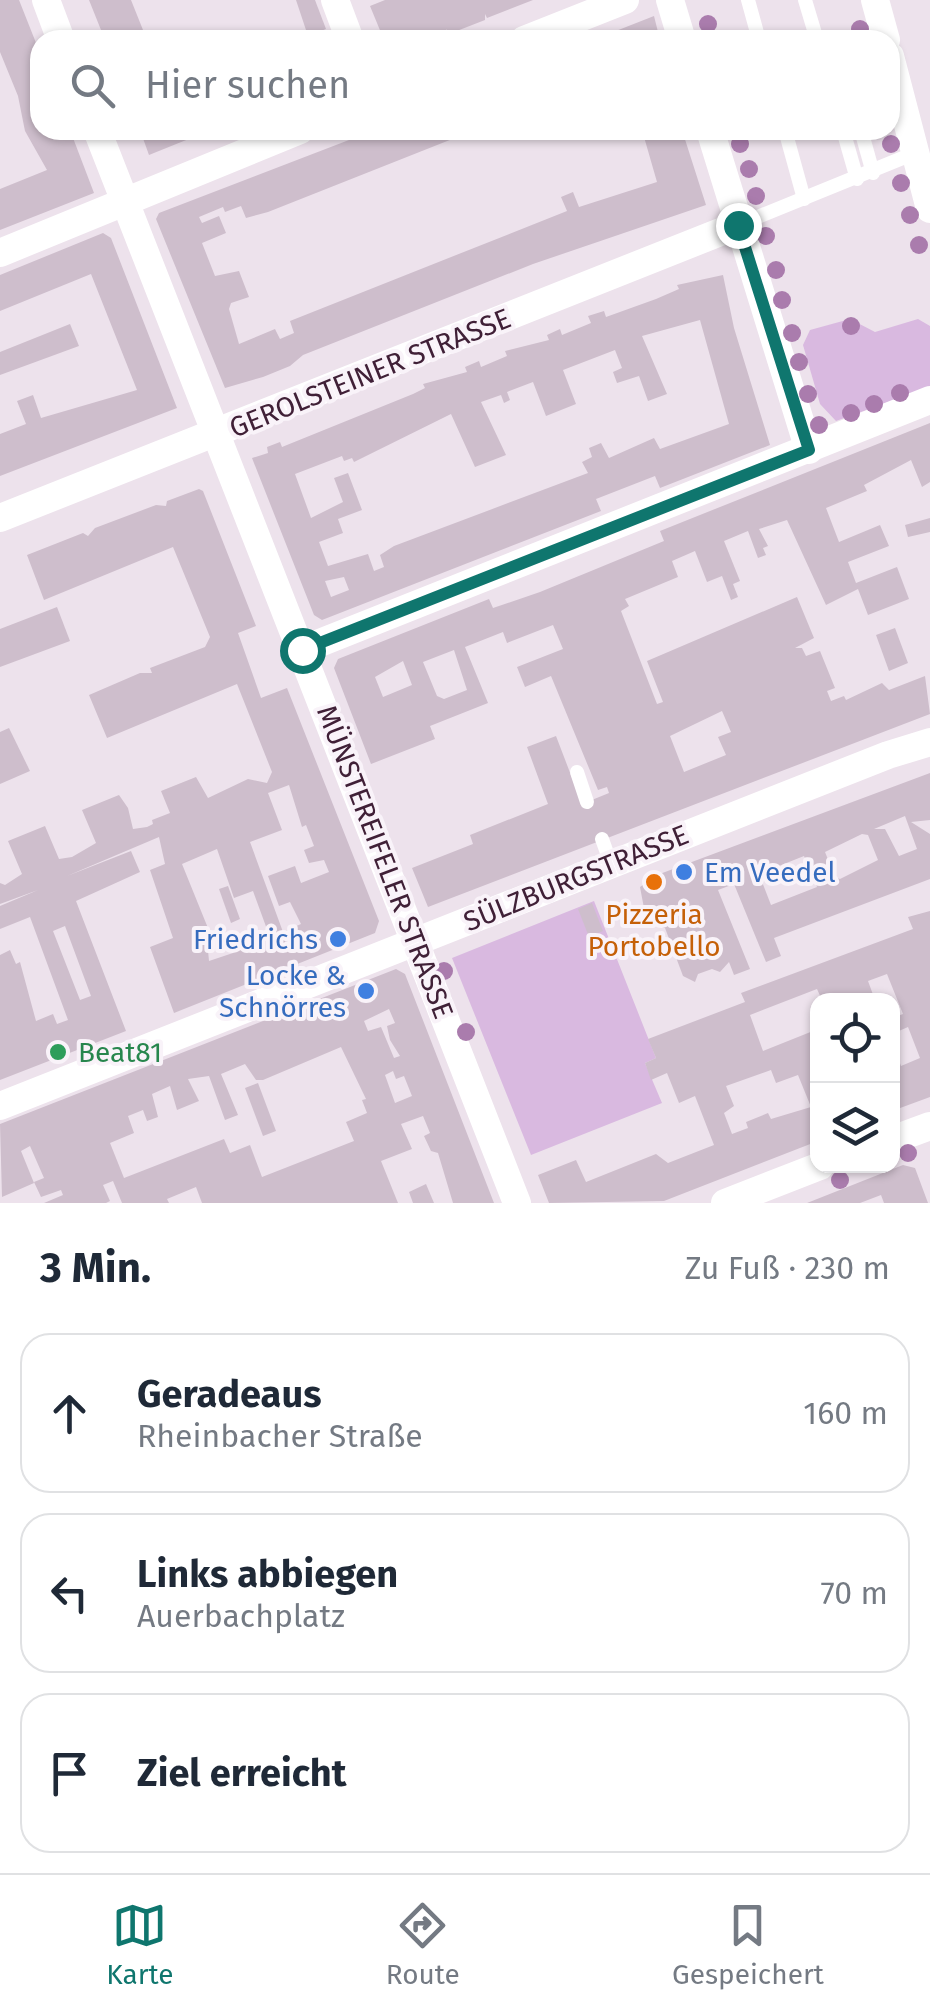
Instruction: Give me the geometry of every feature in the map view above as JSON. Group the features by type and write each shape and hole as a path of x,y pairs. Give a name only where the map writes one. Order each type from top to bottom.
{"street":[{"path":"46,0 57,30"},
{"path":"335,0 346,30"},
{"path":"549,30 625,0"},
{"path":"670,0 679,30"},
{"path":"876,0 884,30"},
{"path":"900,84 923,150 930,209"},
{"name":"MÜNSTEREIFELER STRASSE","path":"101,140 517,1203"},
{"path":"0,253 276,140"},
{"path":"713,140 809,450"},
{"name":"GEROLSTEINER STRASSE","path":"0,518 738,225"},
{"path":"302,650 930,400"},
{"name":"SÜLZBURGSTRASSE","path":"0,1106 416,942 606,852 930,742"},
{"path":"900,1138 929,1131"},
{"path":"726,1203 810,1170"}],"lane":[{"path":"748,0 757,30"},
{"path":"805,0 814,30"},
{"path":"787,140 804,199"},
{"path":"845,140 856,179"},
{"path":"865,140 873,173"},
{"path":"738,225 923,150"},
{"path":"577,772 588,802"}],"shaded area":[{"path":"850,319 875,332 918,319 930,326 930,387 836,421 820,404 803,345 810,330"},
{"path":"594,901 656,1058 645,1063 662,1103 531,1155 452,958"}],"building":[{"path":"0,0 19,0 31,30 30,140 18,96 0,52"},
{"path":"89,0 131,0 143,30 101,30"},
{"path":"296,0 315,0 326,29 306,30"},
{"path":"385,0 533,0 487,18 485,14 485,20 459,30 380,30 370,6"},
{"path":"654,16 658,30 618,30"},
{"path":"30,140 74,140 94,193 0,230 0,189 47,170"},
{"path":"144,140 186,140 149,155"},
{"path":"349,140 450,140 268,212 246,218 241,206 225,212 223,207 199,217 202,223 219,216 226,233 202,243 215,276 239,271 249,297 231,303 229,309 239,344 275,329 280,339 294,333 290,321 567,211 561,197 573,192 579,207 657,182 645,140 685,140 706,205 533,264 303,355 290,366 263,377 225,388 156,219 159,213"},
{"path":"103,233 111,238 177,408 0,476 0,434 26,424 17,401 33,395 41,418 137,390 91,274 0,311 0,275"},
{"path":"723,275 734,328 770,445 660,488 655,476 596,499 601,511 322,620 314,615 252,458 268,453 267,447 280,442 282,447 413,394 425,388 423,384 467,372 465,367 479,361 481,367 507,356 505,351 549,340 547,335 560,329 562,335 591,323 588,316 604,311 606,317 656,299 679,289 677,285","holes":["700,320 729,424 660,449 654,438 609,458 601,443 589,448 592,457 582,462 588,473 394,546 380,555 384,567 374,571 368,554 328,566 319,542 343,533 338,519 362,510 348,473 334,478 343,502 311,518 295,474 342,456 344,461 352,458 354,462 451,414 475,467 506,455 481,402 501,395 504,403 510,400 507,392 533,382 546,416 576,404 563,370 615,350 622,368 613,372 617,383 639,376 648,401 667,394 642,336","344,577 349,590 331,597 325,581"]},
{"path":"70,324 79,346 0,375 0,352"},
{"path":"930,423 930,482 922,487 911,460 864,485 867,491 826,508 839,542 880,525 889,546 848,562 856,583 897,567 909,599 868,615 858,589 826,605 787,520 759,529 768,546 763,548 766,555 758,558 748,531 724,541 740,581 733,584 738,597 731,600 722,576 707,582 695,551 672,561 678,577 625,599 629,606 621,611 657,704 663,702 647,661 797,597 814,638 795,648 802,648 806,656 820,651 835,688 827,691 831,701 844,696 846,700 882,683 889,690 925,676 930,714 428,907 412,868 473,844 470,835 548,804 527,747 556,736 582,804 609,793 607,787 598,790 551,676 525,687 517,667 563,649 553,625 507,643 503,632 465,647 488,703 430,726 435,739 371,764 334,668 338,659 489,599 493,608 540,592 664,541 660,531","holes":["454,650 467,690 444,699 437,696 423,662","403,661 412,685 383,697 375,677","722,711 731,732 718,737 726,755 684,772 670,736"]},
{"path":"203,491 256,626 238,633 261,698 287,688 379,921 375,933 174,1013 150,947 173,938 150,870 165,864 159,837 67,876 131,851 140,872 76,901 126,1031 0,1080 0,955 10,950 16,964 20,962 36,1021 53,1014 57,1024 68,1020 30,917 0,929 0,906 38,890 0,904 0,883 5,885 22,874 8,841 45,826 59,859 72,857 96,843 82,810 119,795 128,808 133,829 147,827 153,824 152,820 170,813 161,791 196,777 208,798 248,779 267,783 272,772 237,684 107,738 89,695 140,673 152,673 150,668 205,647 210,637 173,547 44,600 27,555 83,533 88,536 95,528 156,505 166,506 167,501","holes":["289,785 302,827 306,825 314,846 304,850 309,863 324,860 329,872 301,883 295,866 268,876 279,906 290,902 301,924 283,932 250,842 282,830 268,793","217,849 234,898 253,891 268,932 228,941 233,953 209,961 207,940 212,938 182,864","65,926 91,996 80,1000 53,931"]},
{"path":"930,518 930,532 908,537 905,525"},
{"path":"57,607 70,641 0,667 0,629"},
{"path":"895,628 908,663 889,671 876,635"},
{"path":"9,728 30,771 0,784 0,732"},
{"path":"930,773 930,820 911,822 930,834 930,879 774,938 781,956 766,962 734,884 718,890 750,969 734,975 729,962 720,972 712,969 698,974 695,982 683,976 665,928 647,924 640,887 657,875","holes":["905,816 917,849 899,856 885,829 874,829","862,834 868,835 878,860 840,879 835,877 825,852","804,856 817,887 771,905 759,874"]},
{"path":"228,886 240,919 231,923 219,889"},
{"path":"592,903 603,931 589,937 578,909"},
{"path":"930,911 930,1097 900,1108 900,1063 920,1058 908,1027 900,1030 900,993 895,993 887,974 868,981 872,993 819,993 817,989 750,1015 763,1051 810,1032 810,1105 798,1075 776,1083 771,1070 726,1086 734,1106 724,1113 732,1134 748,1128 746,1122 768,1113 771,1119 810,1107 810,1144 664,1201 549,1203 538,1175 576,1160 586,1182 656,1154 668,1163 714,1145 695,1096 679,1103 667,1073 651,1080 645,1063 656,1058 648,1039 745,1002 741,993 913,929 908,917"},
{"path":"396,969 405,974 494,1203 453,1203 438,1153 431,1151 424,1136 430,1133 423,1116 401,1124 412,1149 381,1161 398,1203 202,1203 196,1187 167,1199 169,1203 122,1203 113,1181 103,1185 110,1201 106,1203 44,1203 63,1195 61,1190 41,1197 34,1182 44,1178 30,1146 21,1151 34,1183 2,1197 0,1124","holes":["389,1009 395,1023 387,1026 390,1040 400,1056 394,1058 381,1027 368,1031 364,1021","341,1047 366,1099 362,1100 367,1113 346,1122 354,1141 262,1177 250,1145 230,1153 224,1139 124,1178 110,1143 134,1133 128,1116 143,1110 147,1121 158,1117 152,1094 170,1086 177,1110 199,1101 188,1079 209,1076 225,1120 238,1115 221,1074 245,1064 256,1080","393,1071 396,1079 404,1076 412,1096 395,1103 385,1075"]},
{"path":"258,1083 276,1131 263,1136 245,1088"},
{"path":"900,1166 915,1168 928,1203 884,1203 881,1195 860,1203 807,1203 883,1173 900,1173"},
{"path":"426,1184 434,1203 413,1203 409,1192"}],"place":[{"name":"Em Veedel","path":"684,872"},
{"name":"Pizzeria Portobello","path":"654,882"},
{"name":"Friedrichs","path":"338,939"},
{"name":"Locke & Schnörres","path":"366,991"},
{"name":"Beat81","path":"58,1052"}],"route":[{"path":"302,650 809,450 738,225"}]}
